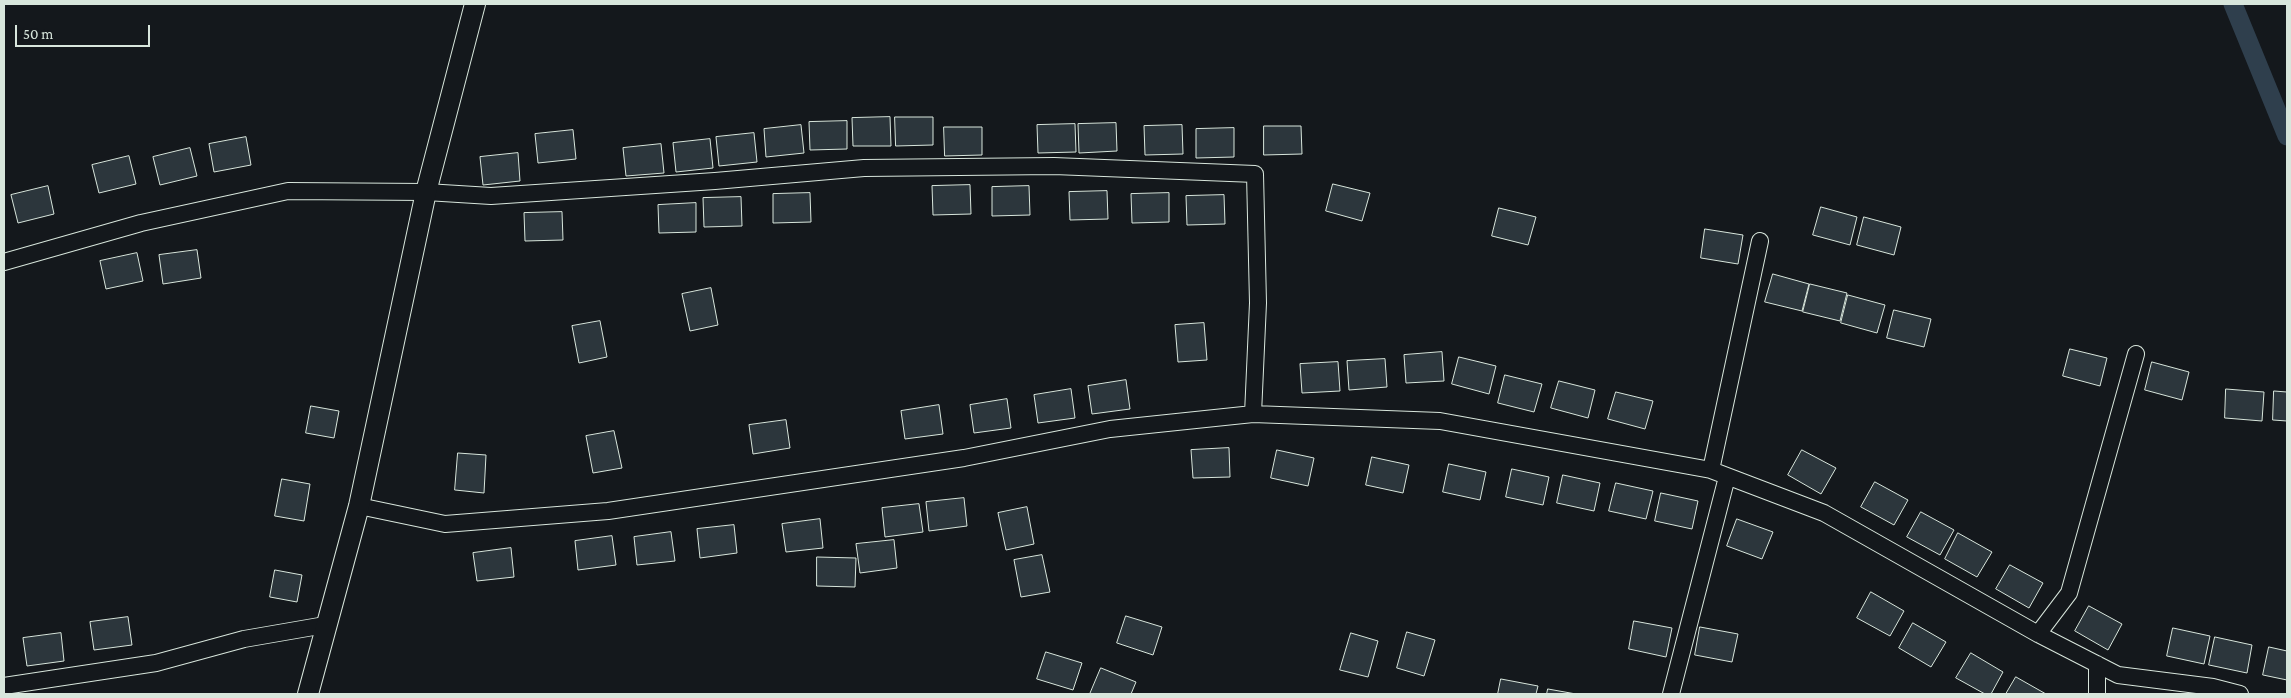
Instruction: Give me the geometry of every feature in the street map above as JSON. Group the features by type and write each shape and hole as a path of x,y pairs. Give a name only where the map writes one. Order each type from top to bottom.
{"street":[{"path":"308,694 325,625 359,506 426,192 475,4"},
{"path":"4,262 141,222 288,191 426,192 491,196 715,181 864,168 1054,166 1255,174 1258,303 1252,414"},
{"path":"1712,470 1760,241"},
{"path":"2038,634 2069,593 2136,354"},
{"path":"359,506 445,524 608,510 964,458 1110,429 1252,414 1440,421 1712,470 1824,513 2038,634 2118,675 2213,687 2240,694"},
{"path":"1671,694 1727,477"},
{"path":"4,686 156,663 244,640 325,625"},
{"path":"2097,664 2098,694"}],"building":[{"path":"890,117 891,146 853,146 852,118"},
{"path":"895,117 933,117 933,145 896,146"},
{"path":"847,121 847,149 810,150 809,122"},
{"path":"1116,123 1117,151 1079,153 1078,124"},
{"path":"1075,124 1076,152 1038,153 1037,125"},
{"path":"801,125 804,153 766,157 764,129"},
{"path":"1182,125 1183,154 1145,155 1144,126"},
{"path":"1264,126 1301,126 1302,154 1264,155"},
{"path":"944,127 982,127 982,155 945,156"},
{"path":"1234,128 1234,157 1196,158 1196,129"},
{"path":"573,130 576,159 538,163 535,134"},
{"path":"754,133 757,162 719,166 716,137"},
{"path":"246,137 251,165 214,172 209,144"},
{"path":"710,139 713,168 676,172 673,143"},
{"path":"661,144 664,173 626,176 623,148"},
{"path":"190,148 197,176 160,185 153,157"},
{"path":"518,153 520,181 483,185 480,157"},
{"path":"129,156 136,184 99,193 92,165"},
{"path":"1333,184 1370,193 1362,221 1326,211"},
{"path":"970,185 971,214 933,215 932,186"},
{"path":"48,186 54,214 18,223 11,195"},
{"path":"1029,186 1030,215 992,216 992,187"},
{"path":"1107,191 1108,219 1070,220 1069,192"},
{"path":"810,193 811,222 773,223 773,194"},
{"path":"1169,193 1169,222 1132,223 1131,194"},
{"path":"1224,195 1225,224 1187,225 1186,196"},
{"path":"741,197 742,226 704,227 703,198"},
{"path":"696,203 696,232 659,233 658,205"},
{"path":"1821,207 1857,217 1850,245 1813,235"},
{"path":"1499,208 1536,217 1528,245 1492,236"},
{"path":"562,212 563,240 525,241 524,213"},
{"path":"1864,217 1901,227 1894,255 1857,245"},
{"path":"1705,229 1743,235 1738,264 1701,258"},
{"path":"197,250 201,278 163,284 159,255"},
{"path":"137,253 143,281 106,289 100,261"},
{"path":"1773,274 1809,284 1802,311 1765,302"},
{"path":"1810,284 1847,293 1840,321 1803,312"},
{"path":"711,288 718,325 690,331 682,294"},
{"path":"1848,295 1885,305 1877,333 1841,323"},
{"path":"1894,310 1931,319 1924,347 1887,338"},
{"path":"600,321 607,357 579,363 572,326"},
{"path":"1204,323 1207,360 1178,362 1175,325"},
{"path":"2070,349 2107,358 2100,386 2063,376"},
{"path":"1442,352 1444,381 1406,383 1404,355"},
{"path":"1459,357 1496,366 1489,394 1452,384"},
{"path":"1385,359 1387,387 1349,390 1347,361"},
{"path":"1338,362 1340,391 1302,393 1300,364"},
{"path":"2152,362 2189,372 2182,400 2145,390"},
{"path":"1505,375 1542,384 1534,412 1498,403"},
{"path":"1126,380 1130,409 1092,414 1088,386"},
{"path":"1559,381 1595,390 1588,418 1551,408"},
{"path":"1071,389 1075,418 1038,423 1034,395"},
{"path":"2226,389 2264,392 2262,421 2225,418"},
{"path":"2274,391 2287,392 2287,421 2273,420"},
{"path":"1616,392 1653,401 1645,429 1608,419"},
{"path":"1007,399 1011,428 974,433 970,405"},
{"path":"939,405 943,434 905,439 901,411"},
{"path":"311,406 339,411 334,438 306,433"},
{"path":"786,420 790,448 753,454 749,425"},
{"path":"614,431 622,468 593,473 586,436"},
{"path":"1229,448 1230,477 1193,478 1191,450"},
{"path":"1277,450 1314,458 1308,486 1271,478"},
{"path":"1802,450 1836,468 1821,494 1788,475"},
{"path":"458,453 486,455 484,493 455,490"},
{"path":"1372,457 1409,465 1403,493 1366,485"},
{"path":"1449,464 1486,472 1480,500 1443,492"},
{"path":"1512,469 1549,477 1543,505 1506,497"},
{"path":"1563,475 1600,483 1594,511 1557,503"},
{"path":"282,479 310,484 304,521 275,516"},
{"path":"1875,482 1908,500 1894,525 1861,507"},
{"path":"1616,483 1653,491 1646,519 1609,511"},
{"path":"1661,493 1698,501 1692,529 1655,521"},
{"path":"964,498 967,526 929,531 926,502"},
{"path":"919,504 923,532 885,537 882,508"},
{"path":"1027,507 1034,544 1006,550 998,513"},
{"path":"1921,512 1954,530 1940,555 1907,537"},
{"path":"820,519 823,548 786,552 782,524"},
{"path":"1737,519 1773,532 1762,559 1727,546"},
{"path":"734,525 737,553 700,558 697,529"},
{"path":"671,532 675,561 637,565 634,537"},
{"path":"1958,533 1992,552 1977,577 1945,559"},
{"path":"612,536 616,565 578,570 575,541"},
{"path":"894,540 897,568 860,573 856,544"},
{"path":"511,548 514,577 477,581 473,553"},
{"path":"1042,555 1050,592 1021,597 1014,560"},
{"path":"817,557 856,558 855,587 817,586"},
{"path":"2010,565 2043,583 2029,608 1996,589"},
{"path":"275,570 302,575 297,602 270,597"},
{"path":"1871,592 1904,611 1890,636 1857,618"},
{"path":"2089,606 2122,624 2108,650 2075,631"},
{"path":"1126,616 1162,627 1153,655 1117,643"},
{"path":"128,617 132,645 94,650 90,622"},
{"path":"1634,621 1672,628 1666,657 1629,649"},
{"path":"1913,623 1946,642 1931,667 1899,648"},
{"path":"1700,627 1738,634 1732,662 1695,655"},
{"path":"2173,628 2210,636 2204,664 2167,656"},
{"path":"1407,632 1435,640 1424,676 1397,668"},
{"path":"61,633 64,661 27,666 23,638"},
{"path":"1351,633 1378,641 1368,677 1340,670"},
{"path":"2215,637 2252,645 2247,673 2209,665"},
{"path":"2269,647 2287,651 2287,680 2263,675"},
{"path":"1046,652 1082,663 1073,690 1037,679"},
{"path":"1971,653 2003,672 1991,694 1985,694 1956,678"},
{"path":"1101,668 1136,682 1131,694 1090,694"},
{"path":"2016,677 2046,694 2006,694"},
{"path":"1501,679 1538,686 1536,694 1498,694"},
{"path":"1548,689 1576,694 1547,694"}],"waterway":[{"path":"2233,4 2287,136"}]}
